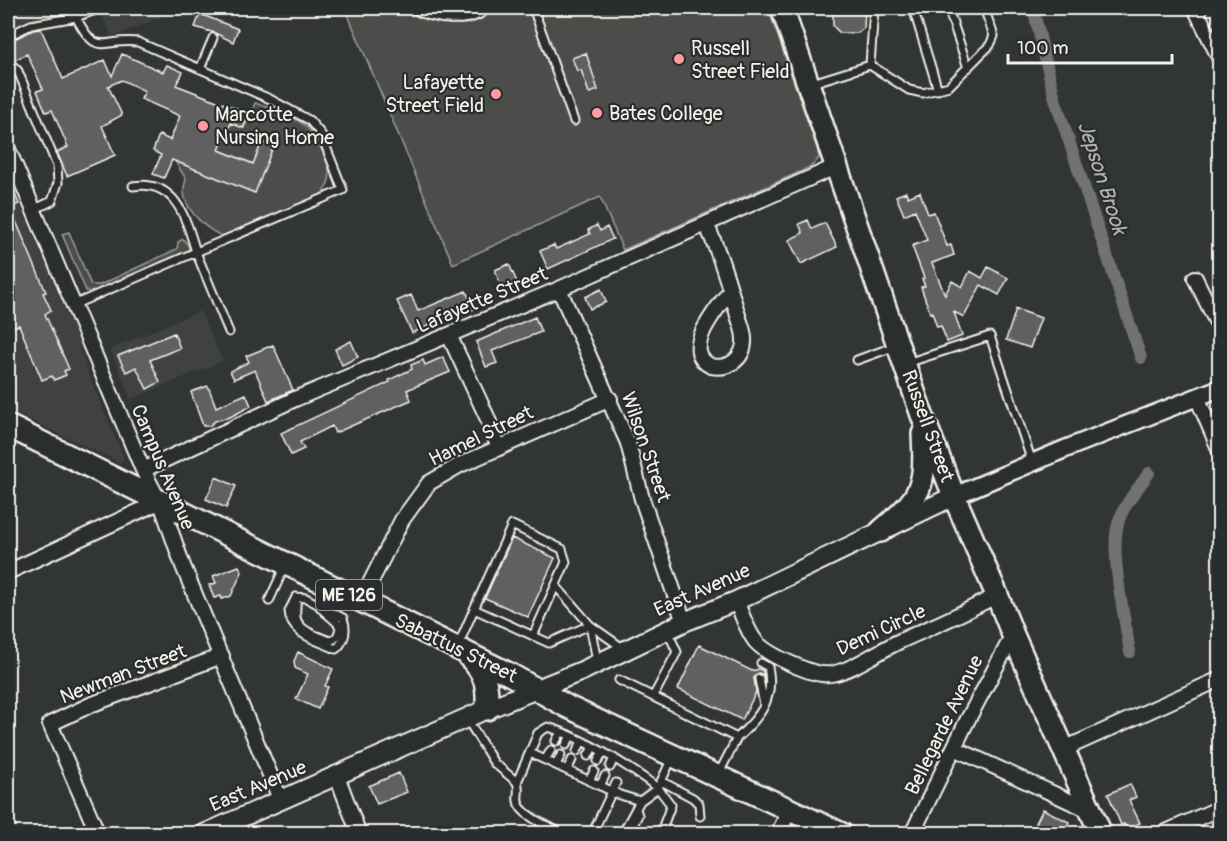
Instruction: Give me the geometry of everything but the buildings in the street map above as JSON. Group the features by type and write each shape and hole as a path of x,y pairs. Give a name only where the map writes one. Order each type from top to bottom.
{"main road":[{"name":"Russell Street","path":"782,8 922,415 1013,635 1101,834"},
{"path":"881,531 908,508 919,492 924,474 922,415"},
{"name":"Sabattus Street","path":"8,426 538,689 568,707 842,834"},
{"name":"East Avenue","path":"204,834 233,828 281,801 736,601 954,496"},
{"path":"459,650 484,674 487,686 487,709"}],"street":[{"path":"1195,8 1220,59"},
{"name":"Campus Avenue","path":"8,149 143,470 159,502 183,566 281,801"},
{"name":"Lafayette Street","path":"143,470 295,399 559,289 837,166"},
{"path":"706,224 730,291 744,338 743,350 734,362 723,367 711,366 702,358 698,345 699,339 730,291"},
{"path":"1195,278 1220,329"},
{"name":"Wilson Street","path":"559,289 628,443 676,626"},
{"path":"449,335 499,448"},
{"name":"East Avenue","path":"954,496 1220,387"},
{"path":"1197,397 1220,451"},
{"name":"Hamel Street","path":"361,601 402,520 429,483 460,465 610,399"},
{"path":"8,572 159,502"},
{"name":"Demi Circle","path":"736,601 761,661 823,675 833,674 998,595"},
{"name":"Bellegarde Avenue","path":"912,834 1013,635"},
{"name":"Newman Street","path":"98,834 50,724 90,705 222,656"},
{"path":"1064,749 1220,679"},
{"path":"954,748 1090,811"},
{"path":"337,776 359,834"},
{"path":"778,834 790,808"},
{"path":"1162,834 1220,808"}],"lane":[{"path":"8,36 31,25 76,17 101,8"},
{"path":"411,8 423,15 460,19 480,15 488,8"},
{"path":"533,8 573,121"},
{"path":"870,65 874,8"},
{"path":"914,8 938,90"},
{"path":"948,8 968,68"},
{"path":"870,65 909,90 923,93 949,86 990,45 994,36 984,8"},
{"path":"73,305 343,190 321,134 309,120 270,99 138,42 124,41 108,45 94,42 86,37 76,17"},
{"path":"200,69 213,38"},
{"path":"8,61 18,71 57,166 58,183 52,201 33,210"},
{"path":"808,85 870,65"},
{"path":"133,186 146,184 158,186 172,196 188,227 229,332"},
{"path":"857,360 902,354 990,336 1032,463"},
{"path":"459,650 474,609 512,525 562,549 566,562 533,636"},
{"path":"269,601 286,564"},
{"path":"306,598 316,579"},
{"path":"556,586 590,625 626,650"},
{"path":"296,597 306,598 343,618 346,633 342,644 336,649 296,631 289,611 296,597"},
{"path":"474,609 549,643 590,625"},
{"path":"590,625 598,663"},
{"path":"653,697 677,652 676,626"},
{"path":"718,776 737,738 752,724 771,693 768,667 761,661"},
{"path":"759,679 764,705"},
{"path":"619,680 737,738"},
{"path":"467,719 494,763 517,782 520,807 542,824 564,834"},
{"path":"517,782 538,733 548,728 561,732 614,758 658,788 671,805 660,834"},
{"path":"556,741 561,732"},
{"path":"566,745 571,736"},
{"path":"577,751 582,741"},
{"path":"588,756 593,747"},
{"path":"545,760 551,750"},
{"path":"598,761 603,752"},
{"path":"530,753 612,792 640,801"},
{"path":"556,765 561,755"},
{"path":"622,834 640,801 658,788 673,755"},
{"path":"610,767 614,758"},
{"path":"567,770 572,760"},
{"path":"622,772 626,765"},
{"path":"577,775 582,766"},
{"path":"589,781 594,771"},
{"path":"600,786 605,776"},
{"path":"661,781 693,798 699,804 700,816"},
{"path":"592,834 616,783"},
{"path":"629,834 639,815 636,809"}],"shaded area":[{"path":"8,8 74,8 8,35"},
{"path":"99,8 183,8 112,37"},
{"name":"Bates College","path":"345,8 768,8 819,158 813,165 802,171 623,250 600,197 453,264"},
{"path":"255,103 291,117 307,128 317,141 325,158 329,180 320,196 225,237 206,226 189,207 184,191 186,179 175,161 255,193 265,168 219,150 231,123 244,128"},
{"path":"8,176 75,333 89,376 123,456 124,459 120,463 8,409"},
{"path":"69,232 91,285 100,285 177,249 178,242 183,239 189,249 184,255 92,293 86,291 62,234"},
{"path":"200,311 223,361 131,399 110,349"}],"waterway":[{"name":"Jepson Brook","path":"1033,8 1055,99 1141,358"},
{"name":"Jepson Brook","path":"1130,652 1117,572 1117,528 1130,499 1149,473"}],"place":[{"name":"Russell Street Field","path":"679,59"},
{"name":"Lafayette Street Field","path":"496,94"},
{"name":"Bates College","path":"597,113"},
{"name":"Marcotte Nursing Home","path":"203,126"}]}
